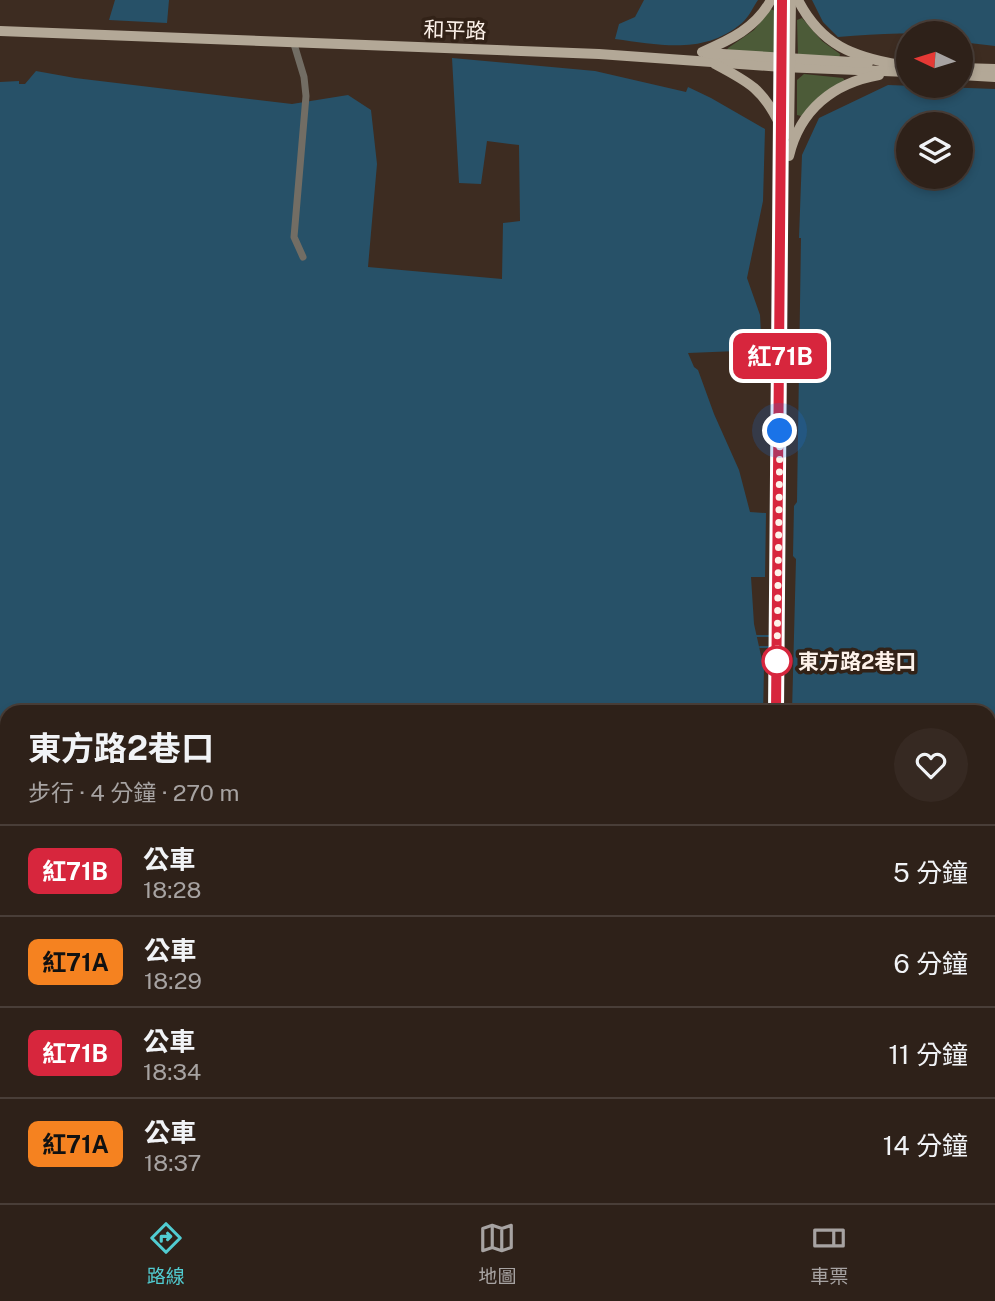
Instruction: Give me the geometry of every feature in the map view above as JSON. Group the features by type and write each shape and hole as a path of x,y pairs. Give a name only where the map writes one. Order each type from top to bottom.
{"main road":[{"path":"700,53 749,28 771,0"},
{"path":"776,705 789,156 782,0"},
{"path":"782,705 783,131 791,0"},
{"path":"799,0 820,33 841,48 865,59 896,66"},
{"name":"和平路","path":"0,29 700,53 786,63"},
{"name":"和平路","path":"0,29 294,44 896,68"},
{"path":"709,61 756,88 783,131"},
{"path":"973,68 995,69"},
{"path":"789,156 803,120 831,93 849,82 896,70"},
{"path":"973,76 995,77"}],"street":[{"path":"294,44 306,96 294,237 303,257"}],"green space":[{"path":"771,9 777,12 775,55 726,52 754,30"},
{"path":"802,18 822,41 840,54 839,59 798,57 797,20"},
{"path":"804,74 843,78 845,81 801,116 797,115 797,80"}],"water":[{"path":"115,0 169,0 167,23 109,20"},
{"path":"644,0 758,0 742,23 713,40 697,44 665,45 615,39 619,24 635,17"},
{"path":"812,0 995,0 995,46 973,43 973,21 896,21 896,34 838,37 823,22"},
{"path":"452,58 595,71 686,92 688,87 765,129 763,201 747,278 760,315 762,350 688,353 698,370 739,470 750,512 766,513 765,577 751,577 754,624 764,669 763,705 0,705 0,82 19,81 19,84 25,84 36,71 292,104 348,95 371,110 377,164 368,267 502,279 503,223 520,221 519,145 487,141 481,184 459,183"},
{"path":"888,85 896,85 896,98 973,98 973,88 995,89 995,705 792,705 802,155 819,118"}],"waterway":[{"path":"756,636 771,636"},
{"path":"760,647 771,647"}],"bus line":[{"name":"紅71B","path":"776,705 783,156 782,0"}],"place":[{"name":"東方路2巷口","path":"777,661"}],"route":[{"path":"777,661 780,431"}]}
